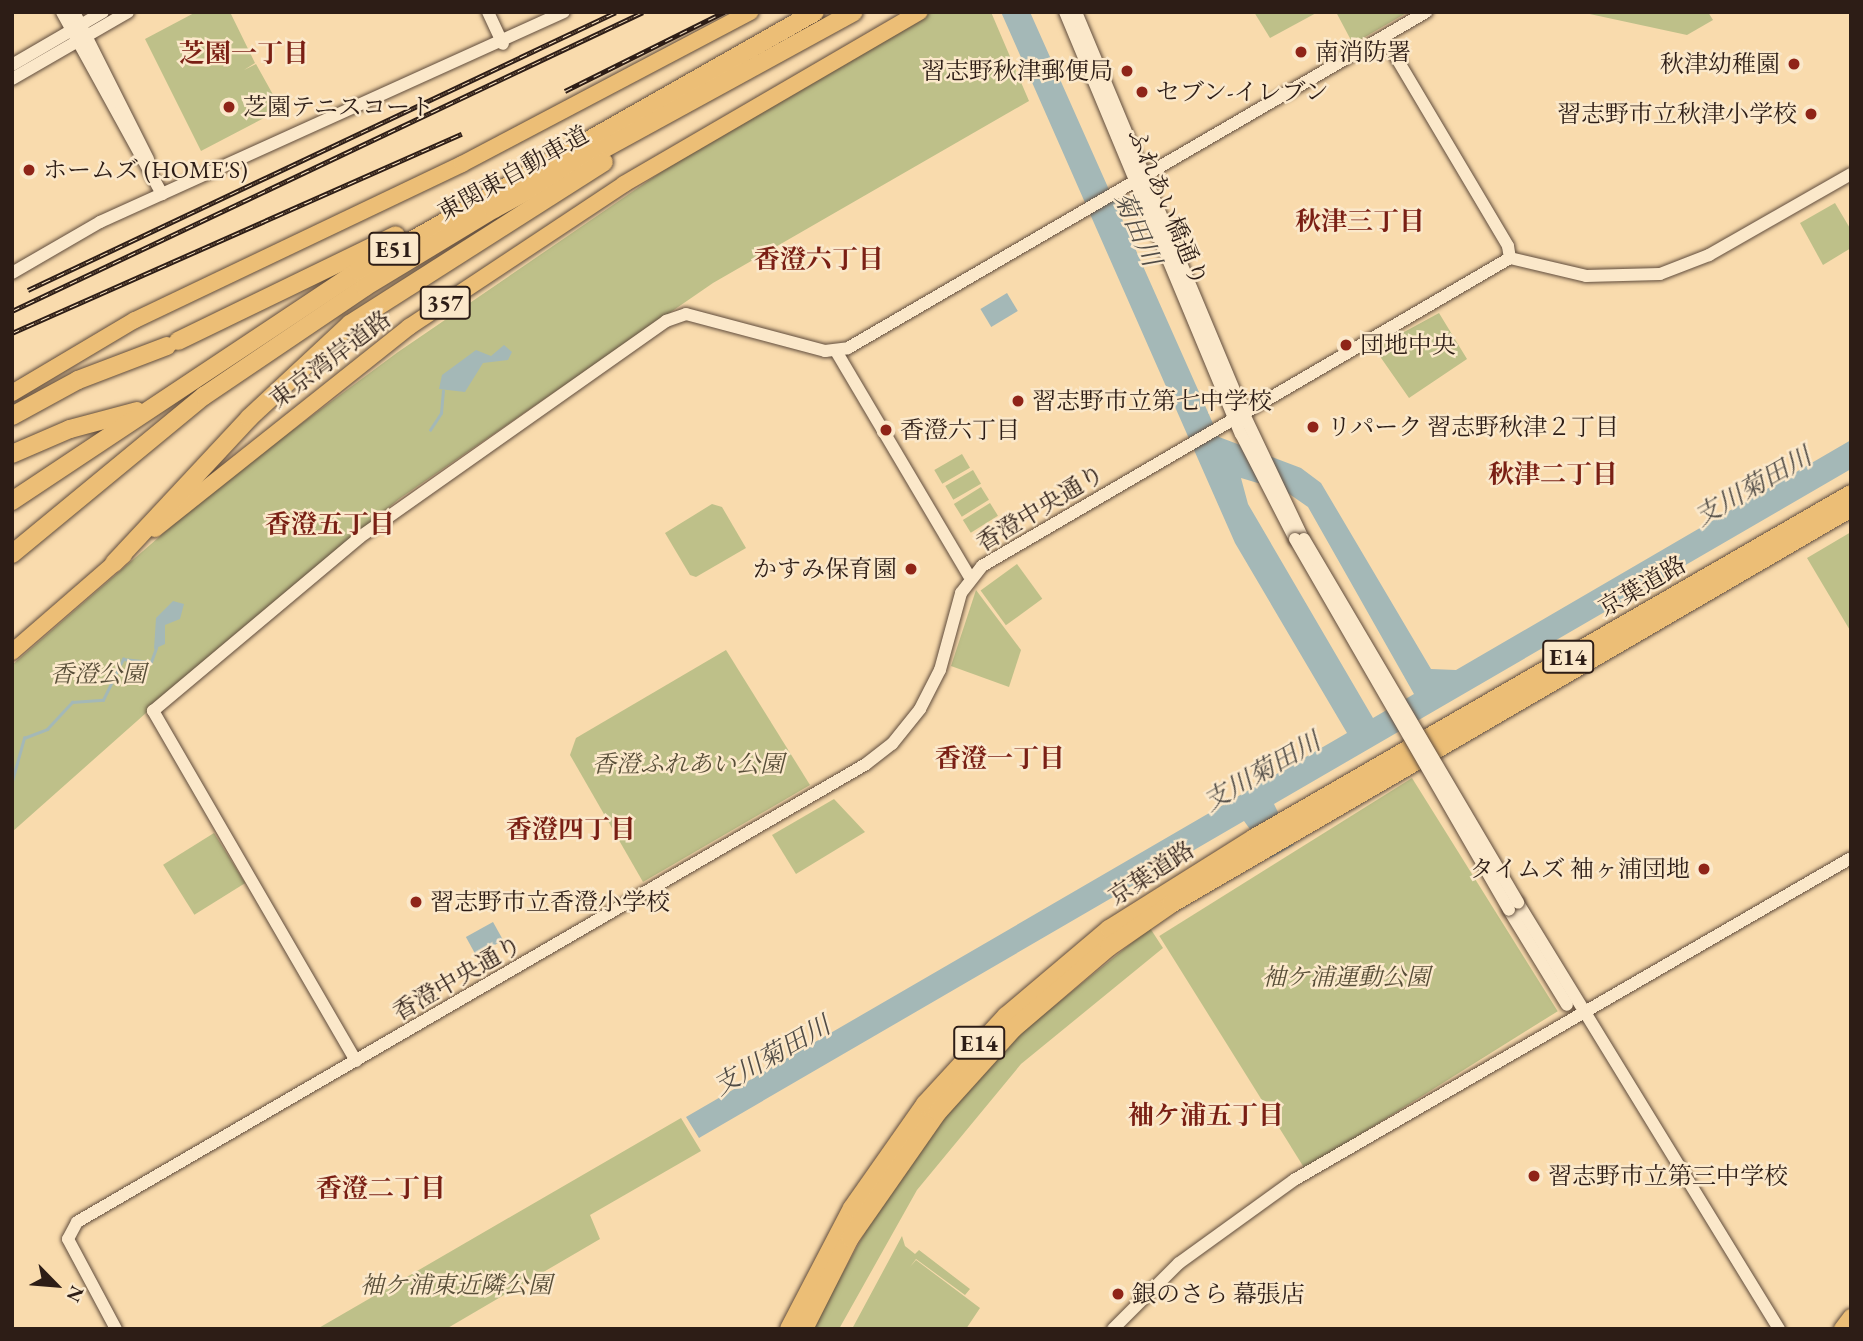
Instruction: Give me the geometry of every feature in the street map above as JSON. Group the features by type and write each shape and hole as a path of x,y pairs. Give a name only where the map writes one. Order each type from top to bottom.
{"highway":[{"path":"12,393 135,320 462,164 750,12"},
{"name":"東関東自動車道","path":"12,501 446,217 815,12"},
{"name":"東関東自動車道","path":"12,554 154,434 292,335 494,209 854,12"},
{"name":"東京湾岸道路","path":"12,652 251,447 409,327 635,177 920,12"},
{"path":"114,564 249,418 350,324 739,76"},
{"path":"12,415 78,380 173,343 415,225 446,217"},
{"path":"12,454 69,429 154,406"},
{"name":"京葉道路","path":"789,1329 875,1172 972,1051 1109,929 1289,826 1851,494"},
{"name":"京葉道路","path":"1289,826 1851,508"},
{"name":"京葉道路","path":"804,1329 839,1258 898,1164 1004,1038 1138,925 1258,844"},
{"path":"1842,1329 1851,1317"}],"street":[{"path":"62,12 81,35"},
{"path":"75,12 81,35 162,194"},
{"path":"12,79 81,35 103,12"},
{"path":"12,65 128,12"},
{"path":"488,12 503,44"},
{"path":"12,273 100,222 503,44 564,12"},
{"name":"ふれあい橋通り","path":"1065,12 1140,180 1246,431 1298,537 1577,1015"},
{"name":"ふれあい橋通り","path":"1076,12 1140,180"},
{"path":"356,1060 153,711 380,522 666,321 686,314 836,351 1140,180 1426,12"},
{"path":"1384,37 1508,246 1510,258 1587,276 1660,274 1709,255 1851,174"},
{"name":"香澄中央通り","path":"116,1329 68,1239 72,1227 883,751 905,731 932,688 969,576 1180,449 1510,258"},
{"path":"836,351 969,576"},
{"path":"1113,1329 1178,1263 1294,1180 1851,858"},
{"path":"1577,1015 1770,1329"},
{"path":"1577,1015 1779,1329"}],"green space":[{"path":"196,12 230,12 255,63 244,70 256,64 281,109 201,151 145,39"},
{"name":"香澄公園","path":"931,12 991,12 1029,101 713,283 399,499 235,634 12,832 12,665 220,484 398,352 667,168"},
{"path":"1254,12 1318,12 1270,38"},
{"path":"1336,12 1408,12 1353,44"},
{"path":"1708,12 1713,20 1687,35 1585,13"},
{"path":"1835,203 1851,230 1851,248 1823,265 1800,223"},
{"path":"1439,313 1467,359 1409,398 1379,355 1386,351 1382,344"},
{"path":"962,454 970,468 942,484 934,470"},
{"path":"973,470 981,484 953,500 945,486"},
{"path":"981,487 989,500 962,517 954,504"},
{"path":"990,503 998,516 971,533 963,520"},
{"path":"712,504 722,507 746,548 696,577 690,575 665,533"},
{"path":"1851,532 1851,632 1807,558"},
{"path":"1017,564 1042,599 1006,625 981,590"},
{"path":"976,590 1021,650 1009,687 951,666"},
{"name":"香澄ふれあい公園","path":"726,650 810,785 643,882 570,755 576,738"},
{"name":"袖ケ浦運動公園","path":"1412,778 1558,1011 1305,1169 1159,936"},
{"path":"834,799 865,832 796,874 772,835"},
{"path":"214,833 245,883 194,915 163,865"},
{"path":"1150,928 1163,948 1021,1064 917,1190 839,1329 812,1329 869,1225 917,1151 976,1080 1016,1037"},
{"name":"袖ケ浦東近隣公園","path":"681,1118 701,1151 590,1215 600,1239 446,1329 317,1329"},
{"path":"902,1236 905,1246 915,1254 919,1250 970,1289 965,1295 916,1259 910,1267 916,1260 980,1308 966,1329 852,1329"}],"shaded area":[{"path":"1001,12 1030,12 1219,437 1301,468 1321,483 1431,669 1456,670 1851,440 1851,469 1274,804 1294,845 1271,858 1244,821 699,1138 686,1117 1347,733 1235,543","holes":["1241,478 1285,491 1308,507 1414,694 1373,718 1248,504"]},
{"path":"1007,293 1018,311 991,327 980,309"},
{"path":"504,345 512,352 508,360 483,363 465,392 439,389 442,375 476,350 491,356"},
{"path":"173,601 184,604 180,619 165,625 165,644 154,649 156,618"},
{"path":"493,922 503,940 476,955 466,937"}],"waterway":[{"path":"430,430 441,413 443,391"},
{"path":"12,781 24,738 47,729 72,702 103,700 123,659 151,662 156,648"}],"railway":[{"path":"28,290 616,12"},
{"path":"12,311 643,12"},
{"path":"565,91 724,12"},
{"path":"12,333 462,134"}],"place":[{"name":"南消防署","path":"1301,52"},
{"name":"秋津幼稚園","path":"1794,64"},
{"name":"習志野秋津郵便局","path":"1127,71"},
{"name":"セブン-イレブン","path":"1142,92"},
{"name":"芝園テニスコート","path":"229,107"},
{"name":"習志野市立秋津小学校","path":"1811,114"},
{"name":"ホームズ (HOME'S)","path":"29,170"},
{"name":"団地中央","path":"1346,345"},
{"name":"習志野市立第七中学校","path":"1018,401"},
{"name":"リパーク 習志野秋津２丁目","path":"1313,427"},
{"name":"香澄六丁目","path":"886,430"},
{"name":"かすみ保育園","path":"911,569"},
{"name":"タイムズ 袖ヶ浦団地","path":"1704,869"},
{"name":"習志野市立香澄小学校","path":"416,902"},
{"name":"習志野市立第三中学校","path":"1534,1176"},
{"name":"銀のさら 幕張店","path":"1118,1294"}],"district":[{"name":"芝園一丁目","path":"244,54"},
{"name":"秋津三丁目","path":"1360,222"},
{"name":"香澄六丁目","path":"819,260"},
{"name":"秋津二丁目","path":"1553,475"},
{"name":"香澄五丁目","path":"330,525"},
{"name":"香澄一丁目","path":"1000,759"},
{"name":"香澄四丁目","path":"571,830"},
{"name":"袖ケ浦五丁目","path":"1206,1116"},
{"name":"香澄二丁目","path":"381,1189"}],"water label":[{"name":"菊田川","path":"1137,229"},
{"name":"支川菊田川","path":"1753,487"},
{"name":"支川菊田川","path":"1262,772"},
{"name":"支川菊田川","path":"772,1056"}]}
